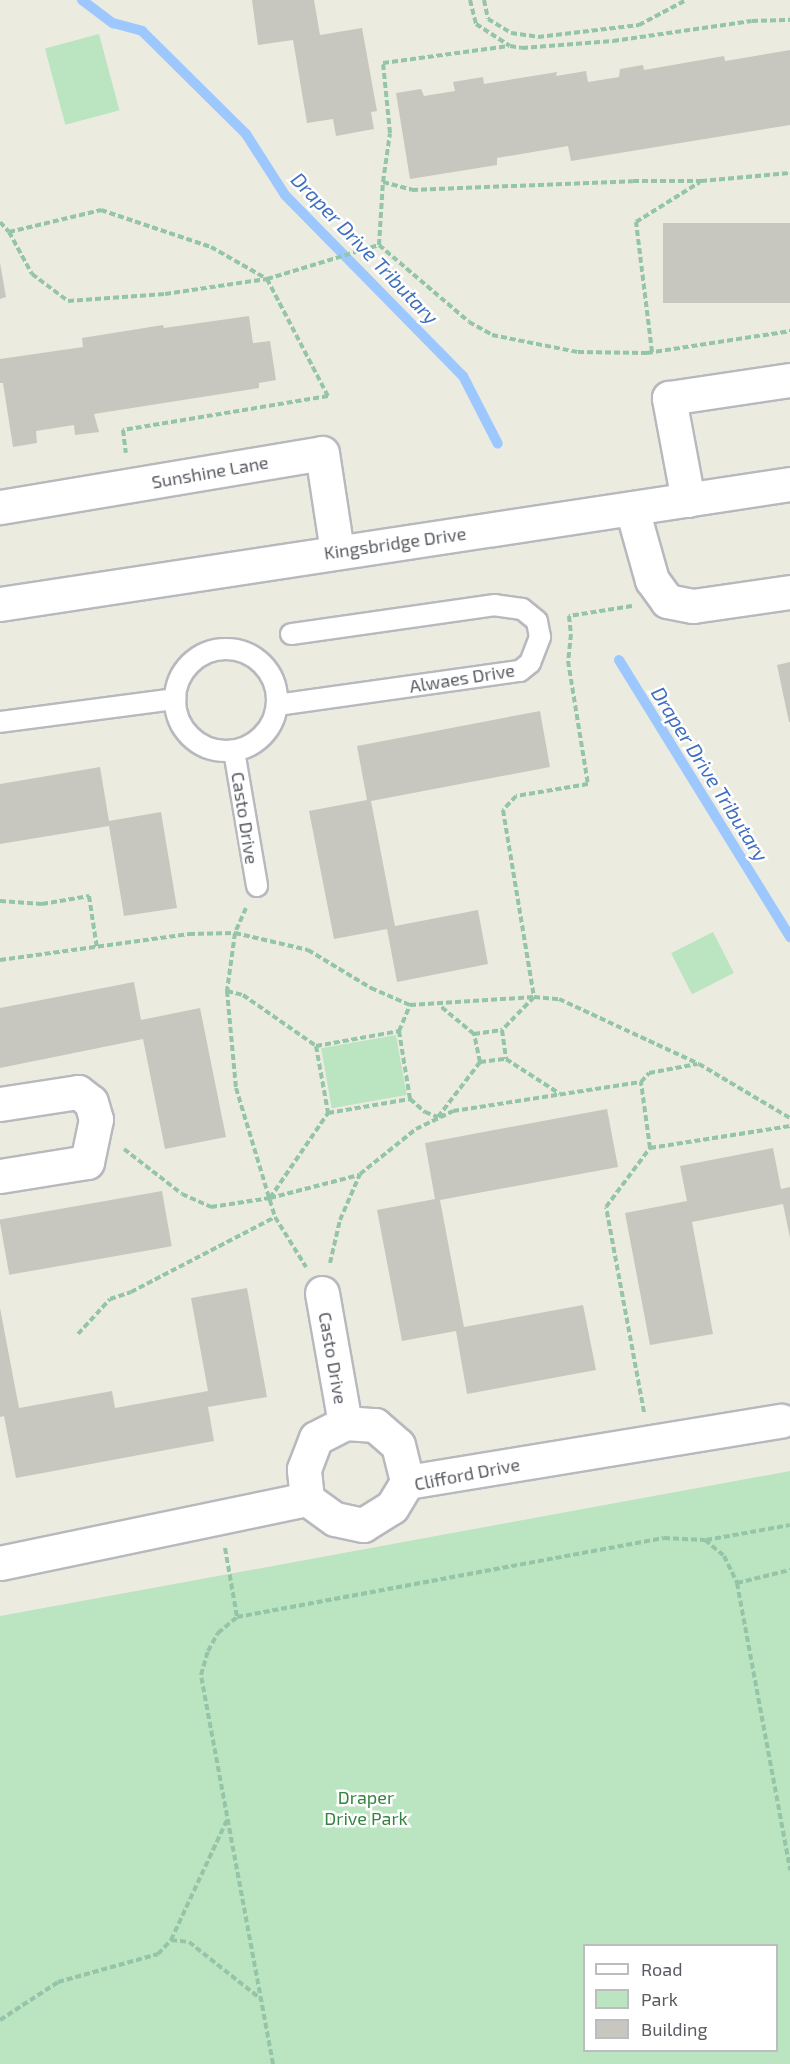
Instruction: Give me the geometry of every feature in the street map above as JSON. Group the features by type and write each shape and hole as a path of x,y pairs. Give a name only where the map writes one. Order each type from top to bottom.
{"street":[{"path":"688,500 669,398 790,380"},
{"name":"Sunshine Lane","path":"0,507 322,453 337,551"},
{"name":"Kingsbridge Drive","path":"0,604 790,484"},
{"path":"632,509 652,580 667,601 693,606 790,592"},
{"path":"0,1104 78,1092 91,1102 96,1119 87,1162 0,1176"},
{"name":"Casto Drive","path":"322,1293 345,1423"},
{"name":"Clifford Drive","path":"307,1499 335,1519 363,1525 393,1507 407,1482 781,1421"},
{"name":"Casto Drive","path":"307,1499 304,1469 316,1438 345,1423 375,1425 398,1445 407,1482"},
{"path":"0,1563 307,1499"}],"lane":[{"name":"Alwaes Drive","path":"277,705 520,671 530,663 540,637 537,621 522,609 495,605 291,634"},
{"path":"219,649 239,650 257,658 271,673 278,692 277,705 268,730 254,744 234,751 214,750 196,742 182,727 174,699 176,687 184,669 200,656 219,649"},
{"path":"0,722 174,699"},
{"name":"Casto Drive","path":"234,751 257,886"}],"path":[{"path":"470,0 476,24 510,46"},
{"path":"484,0 488,19 512,33 538,37 639,25 686,0"},
{"path":"380,245 382,182 390,133 383,63 510,46 522,48 614,41 752,21 790,20"},
{"path":"382,182 412,190 633,181 701,181 790,173"},
{"path":"652,352 636,222 701,181"},
{"path":"9,232 101,210 211,247 267,279 328,396 123,430 127,460"},
{"path":"0,222 9,232 32,274 68,301 165,294 267,279 380,245"},
{"path":"380,245 469,322 492,335 578,352 652,352 790,331"},
{"path":"534,997 502,810 516,796 588,784 568,661 571,634 569,616 667,601"},
{"path":"257,886 235,933 227,991 236,1088 275,1217 322,1293"},
{"path":"0,900 42,904 89,896 97,948"},
{"path":"0,960 189,934 235,933 308,950 371,988 410,1005 534,997 559,999 699,1064 790,1118"},
{"path":"227,991 243,995 316,1046 328,1113 270,1198"},
{"path":"474,1034 502,1030 534,997"},
{"path":"439,1004 474,1034 480,1062"},
{"path":"410,1005 399,1031 410,1099 425,1112 438,1117"},
{"path":"502,1030 506,1059"},
{"path":"316,1046 399,1031"},
{"path":"438,1117 480,1062 506,1059 560,1094"},
{"path":"94,1137 123,1148 182,1194 211,1207 270,1198 360,1174 416,1129 453,1111 641,1082 649,1073 699,1064"},
{"path":"641,1082 650,1148"},
{"path":"328,1113 410,1099"},
{"path":"650,1442 606,1206 650,1148 790,1126"},
{"path":"322,1293 340,1220 360,1174"},
{"path":"78,1334 110,1299 131,1292 275,1217"},
{"path":"220,1518 237,1617"},
{"path":"273,2064 201,1675 208,1651 218,1633 237,1617 664,1538 705,1540 790,1525"},
{"path":"705,1540 724,1556 737,1583 790,1870"},
{"path":"737,1583 790,1570"},
{"path":"0,2020 58,1982 158,1954 171,1940 228,1819"},
{"path":"171,1940 189,1942 261,1999"}],"green space":[{"path":"99,34 119,110 65,125 45,48"},
{"path":"713,932 734,973 692,994 671,953"},
{"path":"396,1035 407,1095 332,1108 321,1048"},
{"name":"Draper Drive Park","path":"790,1471 790,2064 0,2064 0,1616"}],"building":[{"path":"252,0 314,0 320,35 362,28 377,111 371,112 374,129 336,136 333,119 307,123 293,40 258,45"},
{"path":"790,50 790,125 571,161 568,146 497,158 497,165 410,179 396,93 421,89 424,96 455,91 453,82 483,77 484,84 557,72 556,76 586,71 588,82 619,77 620,69 643,65 644,70 724,56 725,61"},
{"path":"663,223 790,223 790,303 663,303"},
{"path":"0,263 6,297 0,299"},
{"path":"249,316 253,343 270,341 276,380 259,383 259,388 94,414 99,432 75,435 74,425 36,431 37,443 13,447 3,383 0,383 0,359 83,347 82,338 163,325 164,328"},
{"path":"790,662 790,722 789,722 777,665"},
{"path":"540,711 550,767 371,801 395,926 478,910 488,964 397,982 387,929 334,939 309,811 367,800 357,746"},
{"path":"100,767 109,821 161,812 177,908 124,916 109,826 0,844 0,784"},
{"path":"134,982 141,1020 200,1008 226,1137 165,1149 143,1039 0,1068 0,1008"},
{"path":"607,1109 618,1167 440,1200 464,1327 583,1305 596,1370 467,1394 456,1331 402,1341 377,1210 435,1199 425,1143"},
{"path":"773,1148 781,1189 790,1187 790,1238 783,1204 692,1222 713,1334 650,1345 625,1213 687,1201 680,1166"},
{"path":"162,1191 172,1246 9,1275 0,1220"},
{"path":"247,1288 267,1397 208,1407 214,1441 16,1478 4,1416 0,1417 0,1308 19,1408 112,1391 115,1408 208,1391 191,1298"}],"waterway":[{"name":"Draper Drive Tributary","path":"82,0 113,23 142,31 246,134 285,195 463,376 498,444"},
{"name":"Draper Drive Tributary","path":"619,660 790,937"}]}
